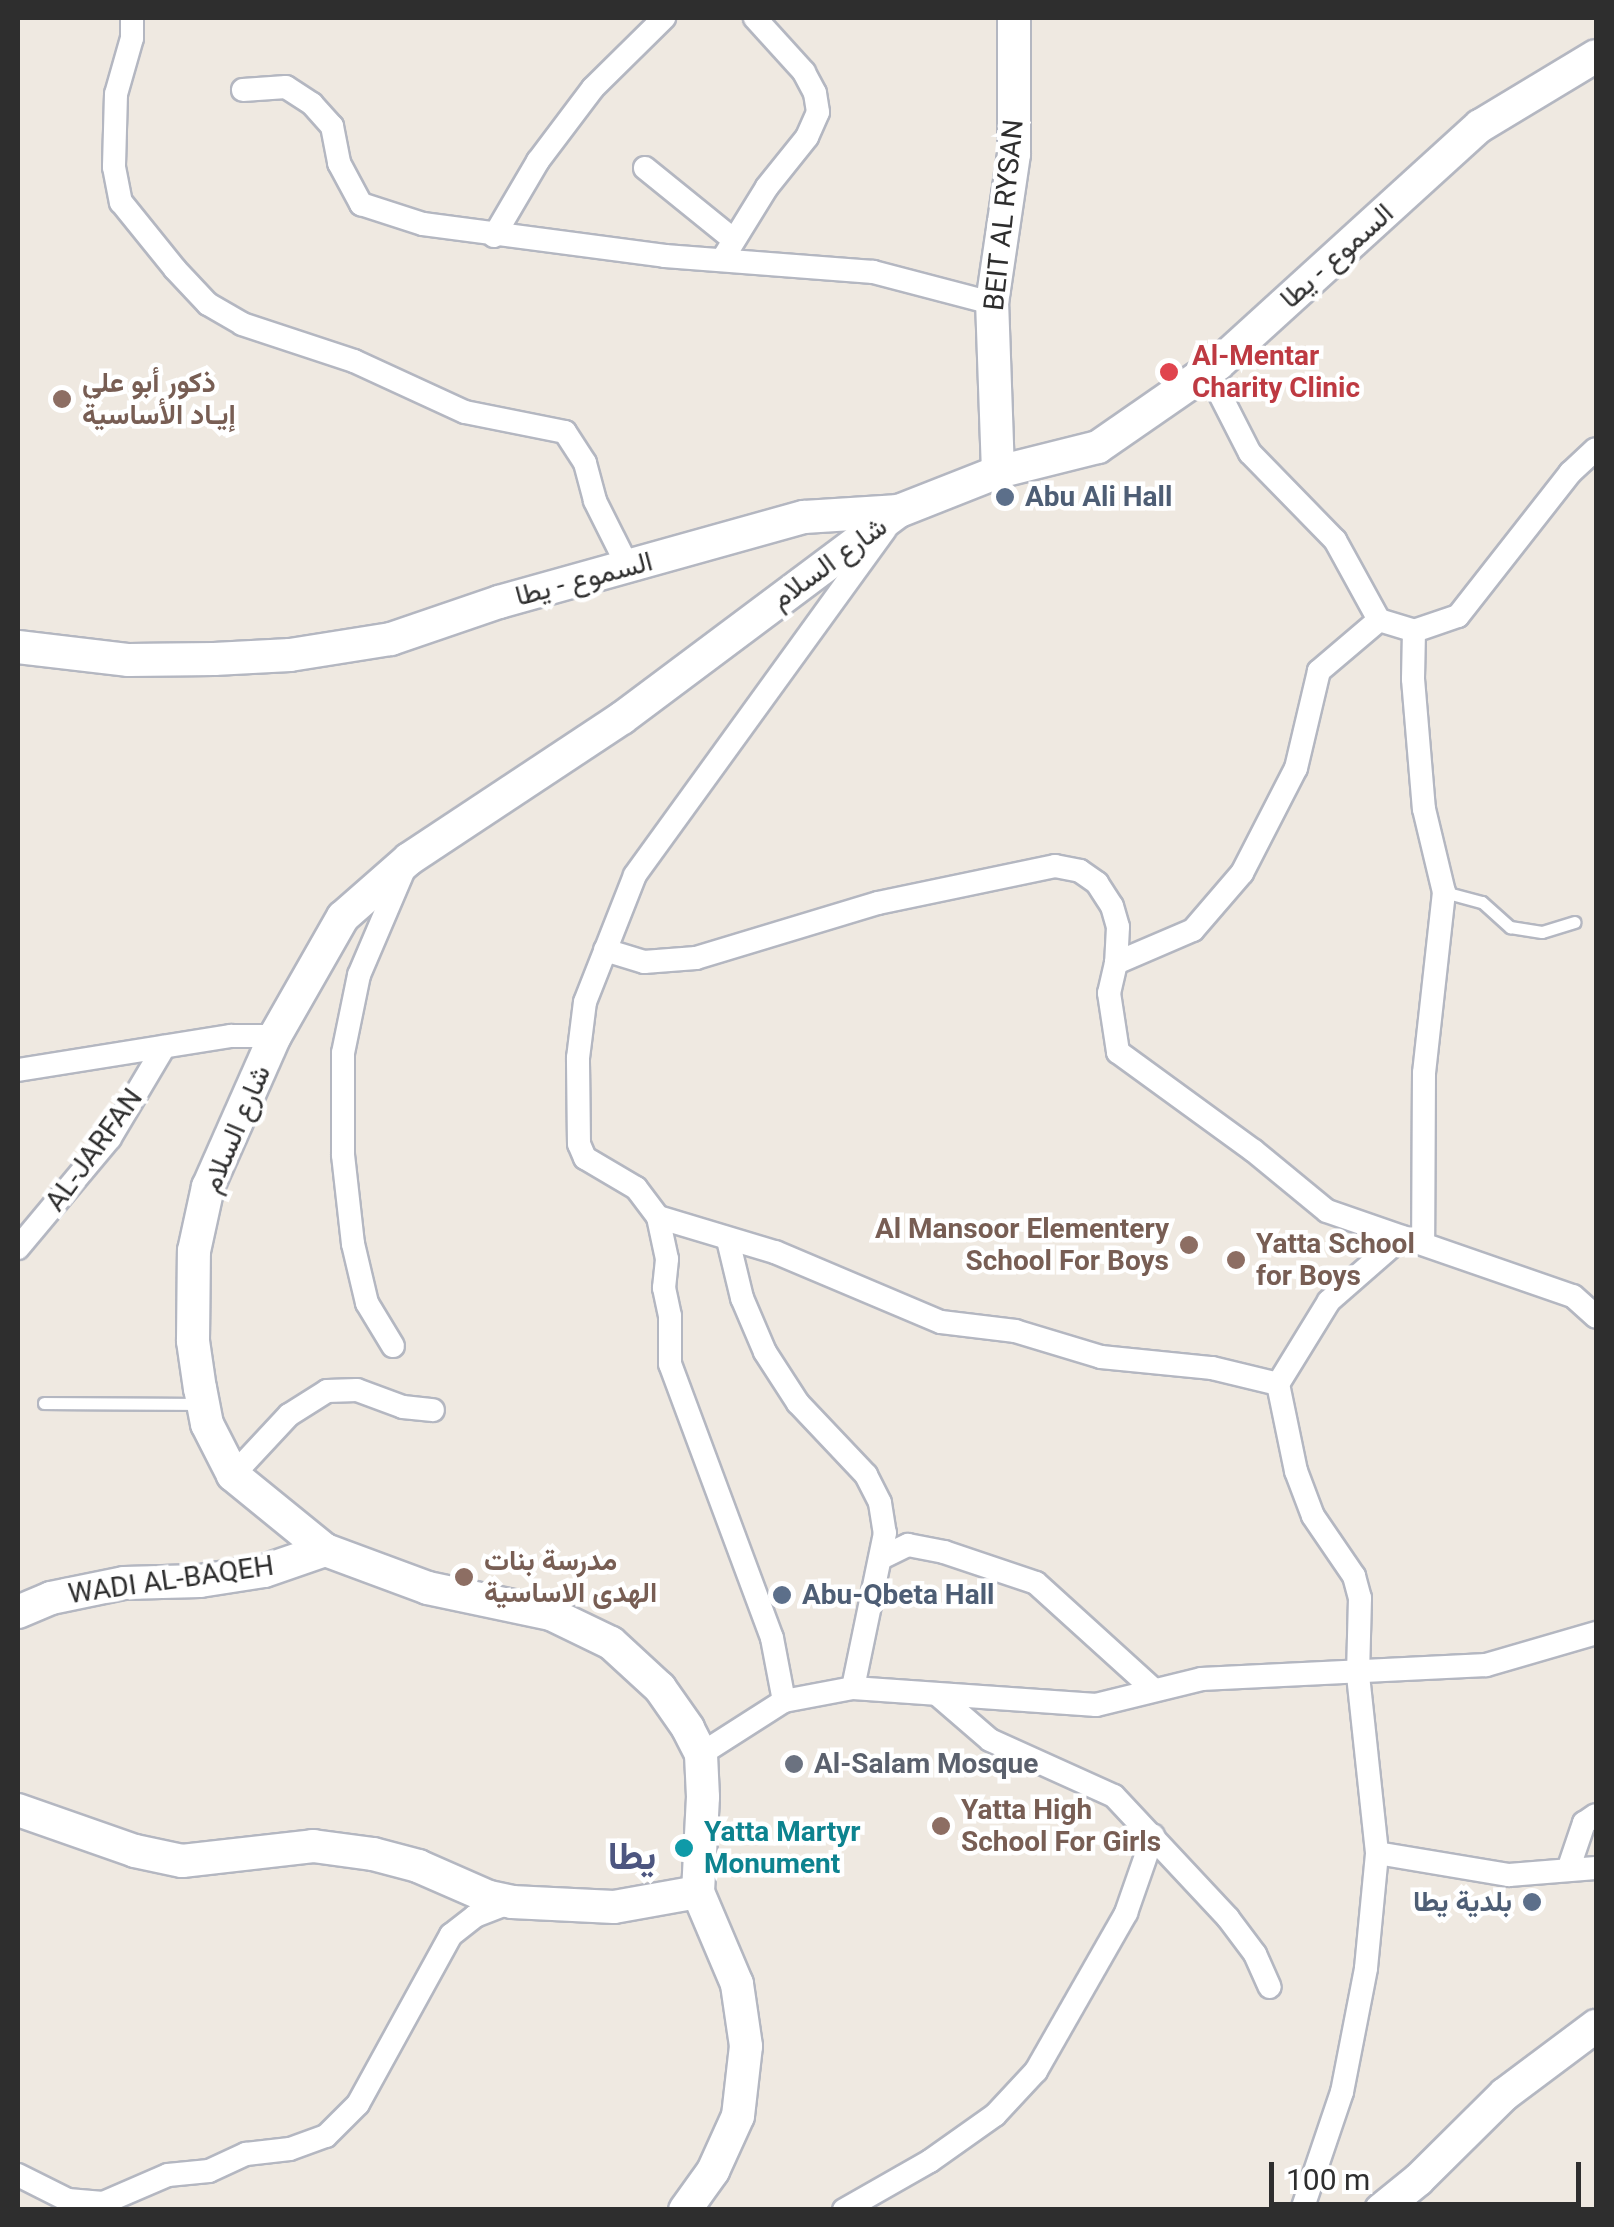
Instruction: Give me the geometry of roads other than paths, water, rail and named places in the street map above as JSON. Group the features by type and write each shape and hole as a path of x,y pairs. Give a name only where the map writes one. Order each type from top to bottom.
{"main road":[{"name":"BEIT AL RYSAN","path":"998,472 992,303 1014,154 1014,18"},
{"name":"السموع - يطا","path":"18,647 129,660 290,655 391,639 499,602 804,517 899,512 998,472 1098,447 1208,371 1480,126 1596,56"},
{"name":"شارع السلام","path":"700,1754 660,1688 612,1644 551,1614 428,1588 325,1550 233,1475 207,1424 192,1341 194,1251 208,1187 275,1036 343,917 408,859 622,718 899,512"},
{"name":"السموع - يطا","path":"18,626 74,636 166,643 244,638 425,609 499,602"},
{"name":"WADI AL-BAQEH","path":"18,1612 52,1598 124,1583 200,1581 264,1571 325,1550"},
{"path":"684,2210 714,2172 738,2116 745,2081 744,2015 737,1984 698,1892 700,1754"},
{"path":"18,1810 135,1851 182,1861 313,1846 373,1854 418,1866 489,1897 512,1902 614,1906 698,1892"},
{"path":"1381,2210 1418,2180 1505,2094 1592,2036"}],"street":[{"path":"132,18 132,38 116,94 114,167 121,202 175,269 208,304 242,324 354,361 465,412 565,432 586,463 595,501 628,566"},
{"path":"494,236 538,160 593,88 664,18"},
{"path":"728,250 807,137 818,112 815,93 804,72 754,18"},
{"path":"242,90 286,87 312,104 332,126 339,163 360,204 423,224 494,236 728,250 873,272 992,303"},
{"path":"645,168 728,250"},
{"path":"1208,371 1250,454 1335,540 1379,620 1414,631 1458,616 1570,473 1596,449"},
{"path":"784,1701 772,1638 670,1364 670,1316 664,1288 667,1259 658,1217 636,1188 585,1158 580,1144 578,1058 586,1002 634,876 899,512"},
{"path":"1116,962 1192,930 1242,873 1296,768 1320,671 1379,620"},
{"path":"1302,2210 1342,2092 1366,1968 1378,1852 1358,1675 1360,1598 1354,1576 1313,1516 1296,1472 1278,1384 1329,1301 1412,1239 1424,1072 1444,892 1424,809 1413,679 1414,631"},
{"path":"393,1346 367,1303 353,1244 342,1155 343,1053 359,975 408,859"},
{"path":"606,950 644,962 696,958 878,903 1055,866 1080,871 1098,883 1112,906 1118,927 1110,994 1118,1052 1327,1211 1573,1296 1596,1317"},
{"path":"18,1070 231,1036 275,1036"},
{"name":"AL-JARFAN","path":"18,1248 110,1138 164,1047"},
{"path":"658,1217 775,1252 941,1322 1014,1331 1101,1357 1212,1368 1278,1384"},
{"path":"728,1240 742,1298 765,1352 798,1402 874,1488 884,1518 881,1558 852,1688"},
{"path":"233,1475 289,1416 327,1391 357,1390 404,1407 433,1410"},
{"path":"881,1558 908,1546 944,1552 1036,1583 1152,1689"},
{"path":"700,1754 784,1701 852,1688 1096,1704 1202,1679 1358,1675 1486,1665 1596,1634"},
{"path":"939,1696 990,1740 1114,1796 1246,1942 1270,1987"},
{"path":"1568,1870 1584,1823 1596,1814"},
{"path":"844,2210 994,2115 1036,2071 1126,1913 1153,1836"},
{"path":"1378,1852 1509,1875 1596,1868"},
{"path":"18,2175 68,2200 103,2202 168,2175 209,2171 246,2154 290,2149 326,2136 358,2104 451,1935 474,1916 512,1902"}],"lane":[{"path":"1444,892 1482,902 1510,927 1542,932 1574,922"},
{"path":"44,1403 203,1404"}],"place":[{"name":"Al-Mentar Charity Clinic","path":"1169,372"},
{"name":"ذكور أبو علي إيـاد الأساسية","path":"62,399"},
{"name":"Abu Ali Hall","path":"1005,497"},
{"name":"Al Mansoor Elementery School For Boys","path":"1189,1245"},
{"name":"Yatta School for Boys","path":"1236,1260"},
{"name":"مدرسة بنات الهدى الاساسية","path":"464,1577"},
{"name":"Abu-Qbeta Hall","path":"782,1595"},
{"name":"Al-Salam Mosque","path":"794,1764"},
{"name":"Yatta High School For Girls","path":"941,1826"},
{"name":"Yatta Martyr Monument","path":"684,1848"},
{"name":"بلدية يطا","path":"1532,1902"}],"district":[{"name":"يطا","path":"632,1857"}]}
